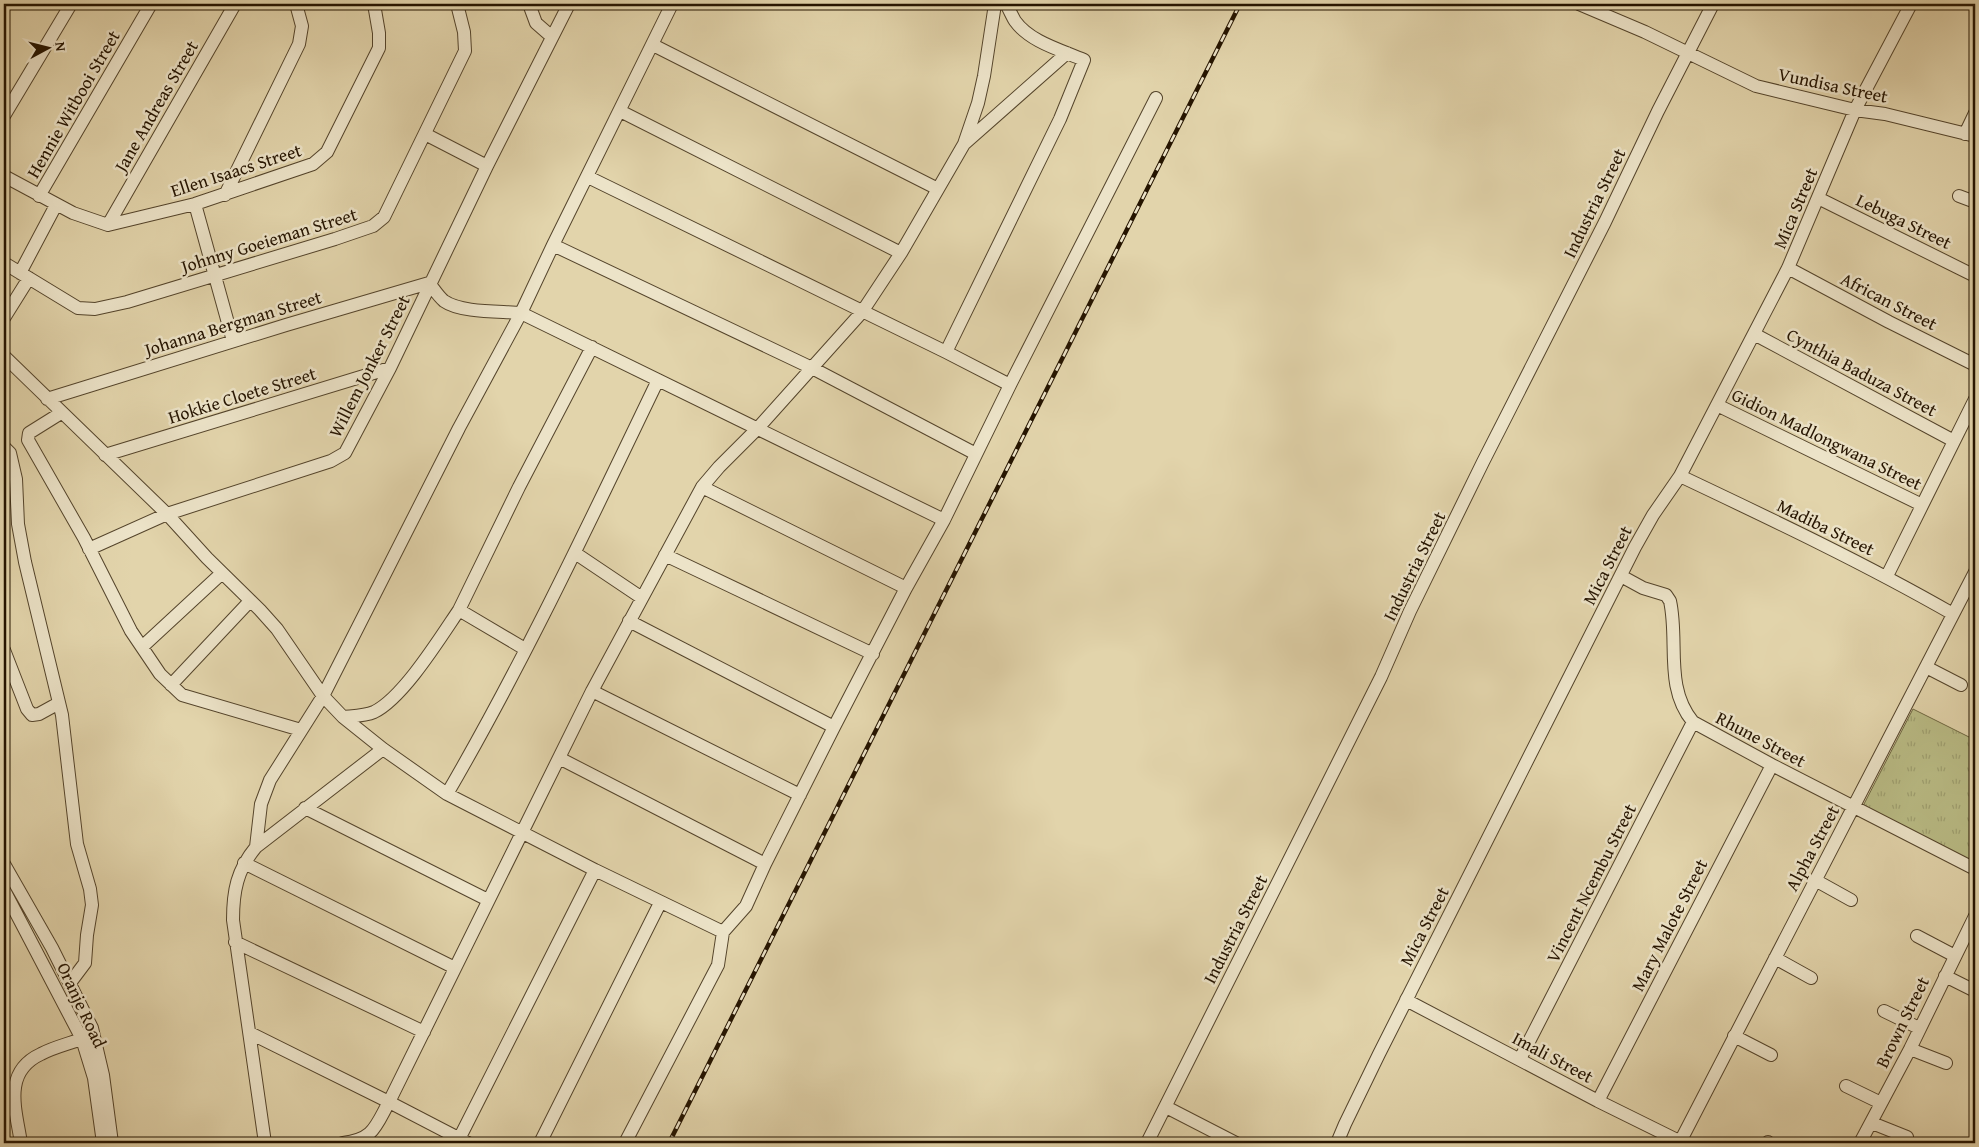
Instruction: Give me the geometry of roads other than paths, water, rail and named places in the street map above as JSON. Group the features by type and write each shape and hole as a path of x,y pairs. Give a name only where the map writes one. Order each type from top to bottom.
{"street":[{"path":"4,116 71,4"},
{"name":"Hennie Witbooi Street","path":"39,196 152,4"},
{"name":"Jane Andreas Street","path":"108,225 234,4"},
{"path":"225,195 299,44 302,26 296,4"},
{"name":"Ellen Isaacs Street","path":"108,225 225,195 306,167 317,161 327,152 379,48 379,33 374,4"},
{"name":"Johnny Goeieman Street","path":"4,263 78,308 86,310 106,308 335,239 378,223 384,217 465,51 465,37 456,4"},
{"path":"529,4 537,24 552,37"},
{"name":"Willem Jonker Street","path":"89,549 167,514 342,456 350,446 390,368 429,283 569,4"},
{"path":"256,847 261,804 270,780 323,696 459,428 522,313 553,245 672,4"},
{"path":"343,1143 360,1140 370,1134 389,1102 592,691 702,487 758,428 862,312 901,253 964,144 978,103 984,76 995,4"},
{"path":"946,352 1024,196 1084,60 1026,32 1016,22 1006,4"},
{"name":"Vundisa Street","path":"1579,4 1756,86 1970,135"},
{"name":"Industria Street","path":"1147,1143 1378,683 1410,611 1597,240 1658,112 1713,4"},
{"name":"Mica Street","path":"1337,1143 1406,1000 1621,576 1653,515 1680,476 1788,268 1855,110 1911,4"},
{"path":"653,45 938,189"},
{"path":"964,144 1067,53"},
{"path":"625,1143 718,965 723,932 746,906 834,727 906,588 944,520 1010,385 1156,98"},
{"path":"620,111 901,253"},
{"path":"1970,135 1975,113"},
{"path":"425,134 487,166"},
{"path":"4,176 73,214 108,225"},
{"path":"588,177 1010,385"},
{"path":"1959,196 1975,202"},
{"name":"Lebuga Street","path":"1818,198 1975,276"},
{"path":"194,204 233,341"},
{"path":"4,318 56,205"},
{"path":"553,245 812,368 976,454"},
{"name":"African Street","path":"1788,268 1889,322 1975,364"},
{"path":"429,283 440,297 462,308 522,313 944,520"},
{"name":"Johanna Bergman Street","path":"47,399 429,283"},
{"name":"Cynthia Baduza Street","path":"1754,334 1954,441"},
{"path":"343,717 374,712 397,694 433,648 459,610 519,487 592,348"},
{"path":"4,356 167,514 277,628 323,696 343,717 382,749 446,794 660,903 723,932"},
{"name":"Hokkie Cloete Street","path":"105,455 390,368"},
{"path":"446,794 488,723 575,553 658,380"},
{"path":"1887,576 1975,402"},
{"name":"Gidion Madlongwana Street","path":"1717,405 1922,505"},
{"path":"61,412 29,433 28,440 89,549 131,631 160,674 182,695 301,730"},
{"path":"4,447 10,453 16,479 18,524 25,562 59,703 77,844 90,889 92,904 85,963 70,984"},
{"name":"Madiba Street","path":"1680,476 1808,536 1887,576 1953,614"},
{"path":"702,487 906,588"},
{"path":"575,553 642,598"},
{"path":"665,555 873,654"},
{"name":"Alpha Street","path":"1682,1142 1814,880 1953,614 1971,592 1975,572"},
{"path":"142,647 222,573"},
{"name":"Rhune Street","path":"1621,576 1643,588 1666,595 1670,602 1674,676 1679,699 1685,713 1693,722 1853,807 1975,868"},
{"path":"171,685 250,600"},
{"path":"459,610 525,649"},
{"path":"629,621 834,727"},
{"path":"4,650 26,710 32,715 39,714 59,703"},
{"path":"1926,667 1962,685"},
{"path":"592,691 800,795"},
{"name":"Vincent Ncembu Street","path":"1520,1059 1693,722"},
{"path":"265,1143 235,942 233,896 244,863 256,847 382,749"},
{"path":"559,758 765,864"},
{"name":"Mary Malote Street","path":"1598,1101 1772,765"},
{"path":"306,808 488,900"},
{"path":"244,863 455,968"},
{"path":"4,864 70,984 103,1075 112,1143"},
{"path":"250,1033 389,1102 461,1142 594,870"},
{"path":"1814,880 1851,900"},
{"name":"Oranje Road","path":"4,890 88,1037 103,1143"},
{"path":"540,1143 660,903"},
{"name":"Brown Street","path":"1860,1143 1910,1049 1975,916"},
{"path":"1917,936 1955,956"},
{"path":"235,942 424,1032"},
{"path":"1775,958 1811,978"},
{"path":"1945,976 1975,991"},
{"name":"Imali Street","path":"1406,1000 1598,1101 1682,1142"},
{"path":"1884,1011 1919,1028"},
{"path":"1734,1036 1771,1055"},
{"path":"21,1143 14,1098 16,1077 28,1062 41,1054 88,1037"},
{"path":"1910,1049 1946,1063"},
{"path":"1846,1086 1881,1103"},
{"path":"1166,1107 1236,1143"},
{"path":"1872,1122 1907,1137"}],"railway":[{"path":"669,1143 1240,4"}]}
